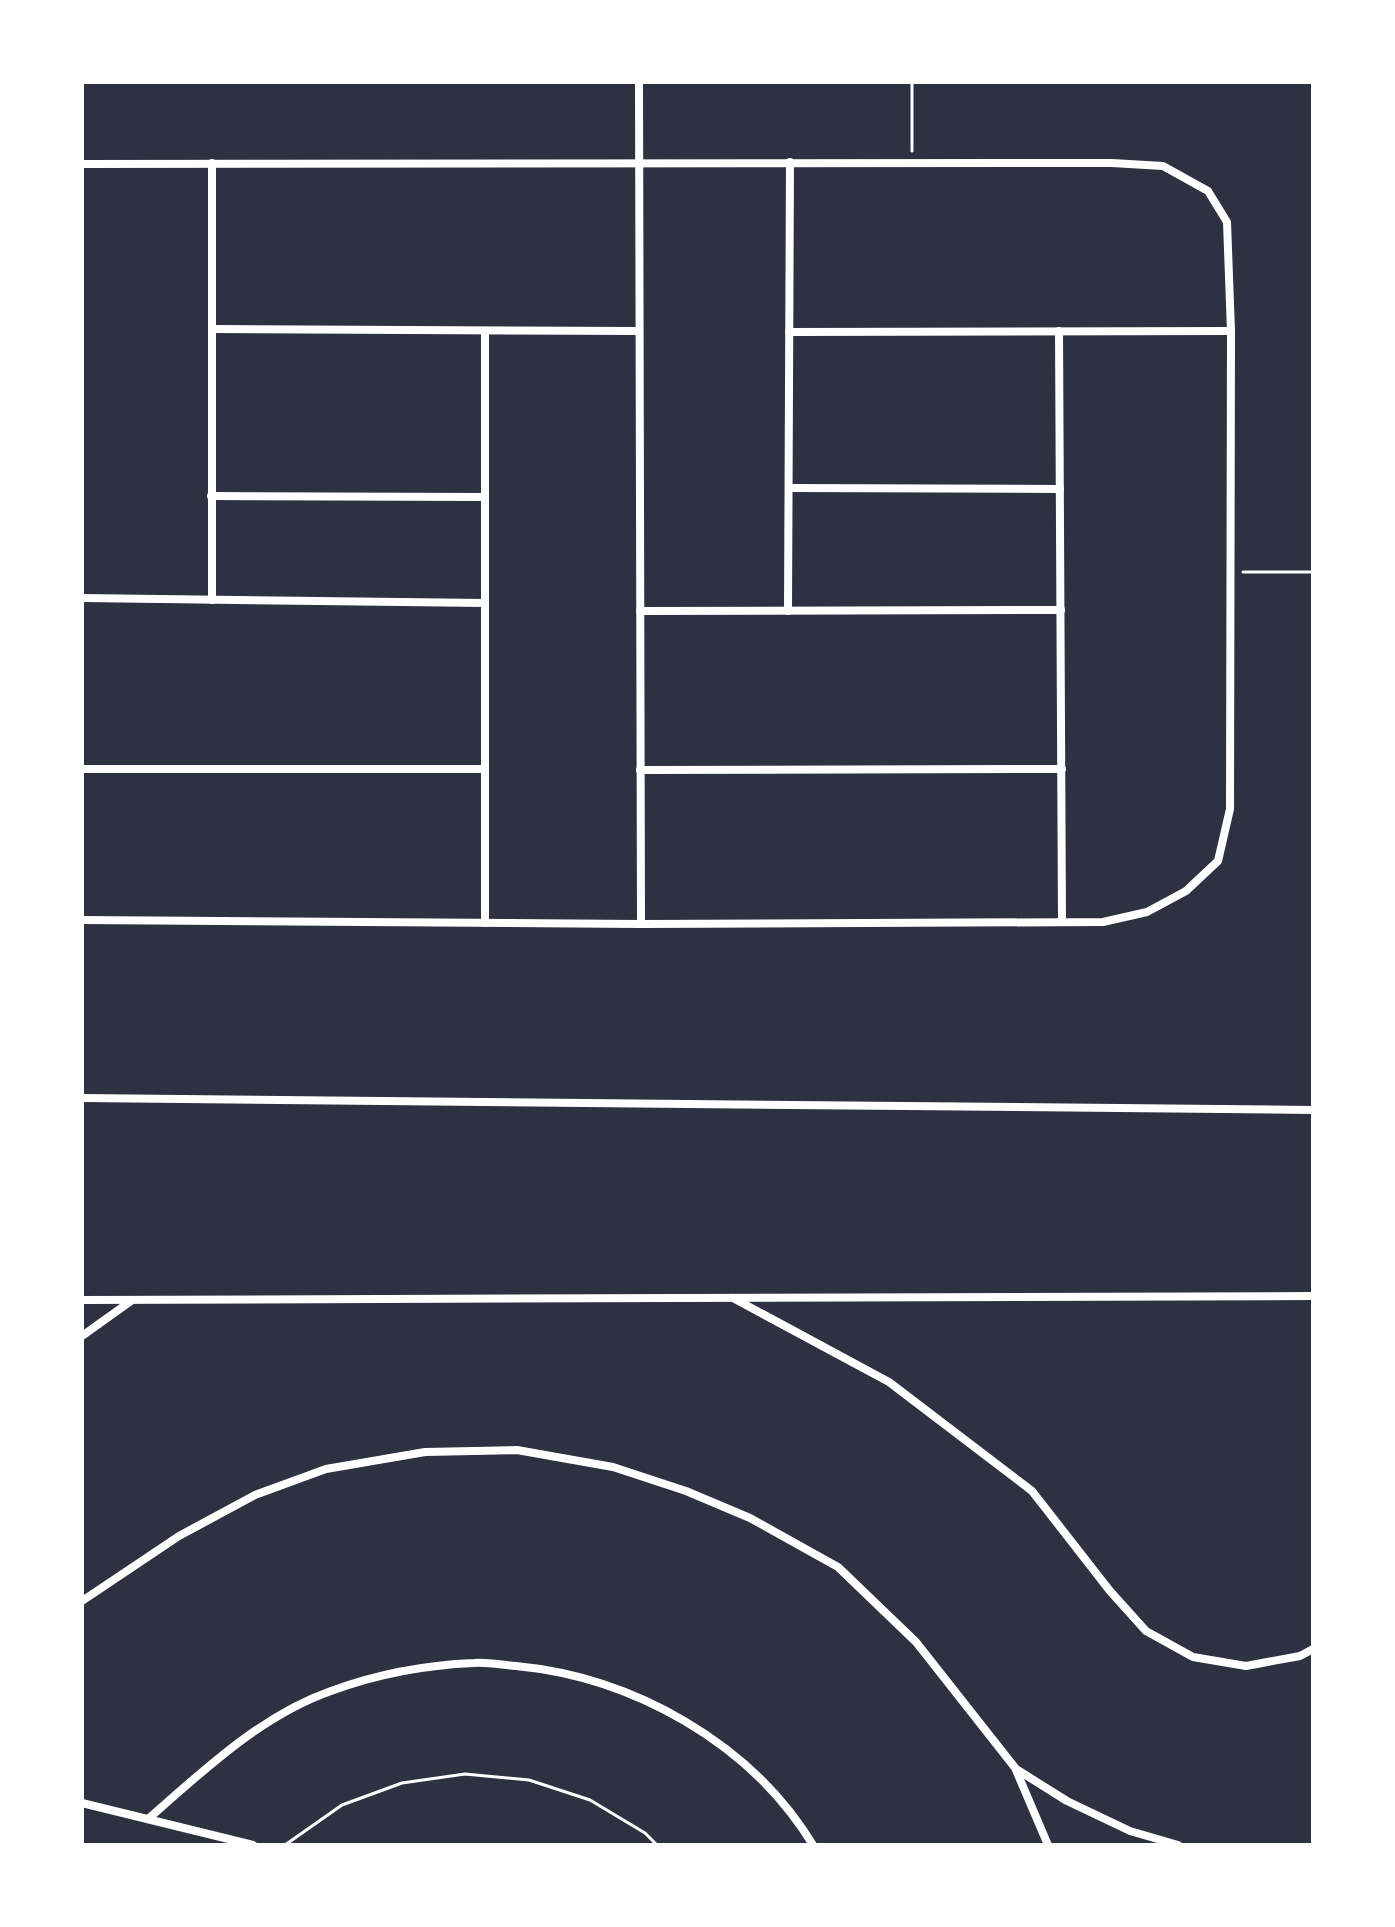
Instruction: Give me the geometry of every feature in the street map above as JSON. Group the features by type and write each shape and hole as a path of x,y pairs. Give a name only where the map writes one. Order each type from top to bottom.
{"street":[{"path":"639,82 641,924"},
{"path":"788,611 790,162"},
{"path":"82,164 912,162 1163,166 1208,191 1227,222 1231,331 1230,809 1218,861 1186,891 1147,912 1103,922 641,924 82,920"},
{"path":"212,163 212,600"},
{"path":"212,329 639,331"},
{"path":"485,331 485,923"},
{"path":"1059,331 1062,922"},
{"path":"789,332 1231,331"},
{"path":"789,488 1060,489"},
{"path":"211,496 485,497"},
{"path":"82,598 485,603"},
{"path":"640,611 1061,610"},
{"path":"82,769 485,769"},
{"path":"640,770 1062,769"},
{"path":"82,1098 1313,1110"},
{"path":"730,1296 889,1382 1032,1491 1110,1591 1146,1631 1193,1657 1246,1666 1300,1656 1313,1649"},
{"path":"82,1300 1313,1296"},
{"path":"82,1336 131,1301"},
{"path":"82,1601 192,1529 255,1495 326,1469 425,1452 517,1450 613,1467 686,1491 750,1518 838,1567 916,1642 1016,1769 1048,1845"},
{"path":"148,1819 262,1725 329,1691 401,1670 476,1663 551,1670 624,1690 691,1724 751,1770 801,1826 813,1845"},
{"path":"1016,1769 1067,1801 1130,1831 1178,1845"},
{"path":"82,1803 253,1845"}],"path":[{"path":"912,82 912,162"},
{"path":"1231,572 1313,572"},
{"path":"285,1845 342,1805 402,1783 465,1774 529,1780 590,1800 645,1833 657,1845"}]}
